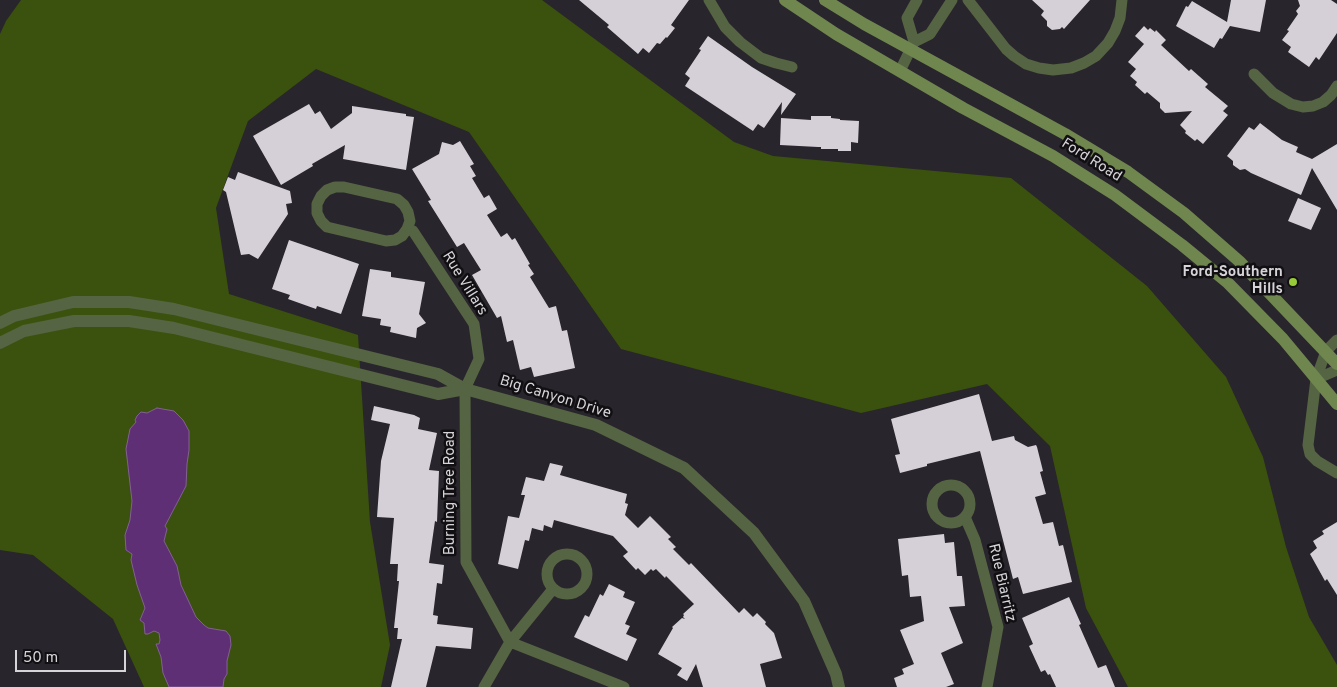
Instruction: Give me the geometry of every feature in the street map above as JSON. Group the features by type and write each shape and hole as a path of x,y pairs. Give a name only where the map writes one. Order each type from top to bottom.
{"main road":[{"name":"Ford Road","path":"785,0 836,34 1053,156 1137,211 1227,282 1283,339 1337,404"},
{"name":"Ford Road","path":"825,0 864,24 913,46 1128,172 1184,213 1239,261 1337,364"}],"street":[{"path":"708,0 725,27 740,42 761,58 792,66"},
{"path":"913,46 907,18 916,0"},
{"path":"900,71 913,46 930,34 952,0"},
{"path":"968,0 1006,49 1014,56 1032,66 1053,70 1071,68 1096,56 1116,31 1122,0"},
{"path":"1254,74 1273,92 1291,104 1303,107 1323,102 1337,86"},
{"path":"335,187 344,187 397,199 408,212 410,221 407,229 402,236 386,241 327,227 320,221 317,213 317,204 327,190 335,187"},
{"name":"Rue Villars","path":"407,229 413,231 474,324 479,360 465,389"},
{"name":"Big Canyon Drive","path":"0,323 14,316 73,302 129,302 174,309 438,374 465,389 596,425 684,468 754,532 804,601 836,674 839,687"},
{"path":"14,316 24,330"},
{"name":"Big Canyon Drive","path":"0,343 24,330 74,321 129,321 174,328 438,394 465,389"},
{"path":"1337,340 1326,351 1316,379 1308,450 1316,461 1337,473"},
{"path":"1316,379 1337,370"},
{"name":"Burning Tree Road","path":"465,389 466,562 510,642"},
{"name":"Rue Biarritz","path":"965,517 975,540 998,627 989,686"},
{"path":"484,687 510,642 553,589"},
{"path":"510,642 624,687"}],"green space":[{"path":"21,0 542,0 734,142 773,156 1011,178 1147,286 1226,377 1263,457 1286,547 1309,617 1337,665 1337,687 1128,687 1086,608 1050,446 987,384 861,413 621,349 469,132 316,69 248,121 216,208 229,294 358,335 370,522 390,645 381,687 144,687 113,619 33,555 0,550 0,34 6,21"}],"shaded area":[{"path":"157,408 174,411 183,420 189,431 186,486 165,526 167,529 164,541 177,566 181,585 196,617 208,628 226,631 230,636 231,645 223,687 169,687 163,673 161,657 156,644 159,644 159,633 154,631 145,634 144,623 140,620 145,608 137,585 131,560 132,554 126,550 125,535 130,520 132,501 126,449 130,429 136,422 137,416 141,412 147,413"}],"building":[{"path":"579,0 689,0 671,25 675,28 667,38 660,44 657,43 649,53 643,48 638,54 607,27 609,25"},
{"path":"1032,0 1090,0 1064,29 1062,27 1052,30 1047,26 1047,21 1041,15 1044,11"},
{"path":"1231,0 1266,0 1260,32 1230,26 1214,48 1176,26 1186,6 1188,7 1192,1 1227,22"},
{"path":"1298,0 1331,0 1337,4 1337,33 1319,60 1316,57 1309,67 1288,52 1291,47 1282,40 1298,14 1296,11 1300,6"},
{"path":"1144,26 1148,30 1150,28 1155,32 1156,30 1166,40 1161,45 1189,71 1191,69 1208,84 1205,87 1228,106 1223,111 1228,115 1203,144 1197,139 1195,141 1185,133 1186,131 1180,125 1192,111 1165,113 1160,108 1160,103 1135,85 1137,82 1130,76 1136,69 1128,62 1144,44 1135,36"},
{"path":"708,36 752,67 796,94 781,115 782,102 764,128 758,124 753,131 685,86 690,78 685,74"},
{"path":"309,104 315,114 320,111 331,129 352,113 352,106 406,114 406,116 414,117 406,170 343,159 345,145 281,185 253,136"},
{"path":"811,116 831,116 831,118 840,120 859,121 858,143 851,142 851,151 780,145 781,118 811,120"},
{"path":"1260,123 1282,140 1298,147 1296,152 1312,159 1337,144 1337,210 1312,168 1301,195 1245,169 1240,170 1233,165 1233,161 1227,156 1249,127 1254,130"},
{"path":"460,141 474,164 470,166 476,176 472,178 484,198 489,195 497,209 487,215 501,237 507,233 512,240 515,238 534,274 530,277 549,308 556,306 562,331 567,330 575,368 534,377 531,367 520,370 513,340 507,342 501,316 497,318 472,275 481,270 464,243 457,247 428,201 431,200 412,169 439,154 442,142 453,145"},
{"path":"238,172 290,191 292,203 286,204 288,214 258,259 249,254 241,255 226,192 223,190 228,177 235,180"},
{"path":"1298,198 1321,208 1311,230 1288,221"},
{"path":"289,240 359,264 341,314 317,306 316,309 288,299 290,295 272,289"},
{"path":"370,269 391,272 391,277 425,282 419,314 426,323 417,328 416,338 390,332 391,327 380,325 381,319 362,316"},
{"path":"979,394 992,441 1014,436 1015,440 1028,447 1036,445 1037,447 1043,471 1040,472 1046,494 1035,497 1043,524 1053,522 1059,546 1063,545 1072,582 1023,594 1018,577 1013,579 980,451 927,464 927,466 900,473 895,455 900,454 891,419"},
{"path":"374,406 414,415 420,418 418,429 437,433 429,470 439,471 437,522 435,521 429,563 444,565 442,584 437,583 433,615 438,616 437,624 473,628 471,649 436,646 426,687 391,687 402,639 397,639 398,628 394,628 399,581 397,581 398,564 390,564 394,518 377,517 381,461 390,424 371,420"},
{"path":"550,463 563,466 560,475 627,494 625,503 628,504 625,515 638,528 650,516 671,537 668,539 676,547 673,549 689,565 691,563 739,613 744,608 753,617 757,613 766,622 765,624 774,633 782,658 760,664 766,687 703,687 696,664 687,681 677,675 682,668 658,654 672,627 682,618 685,619 683,614 694,604 666,576 665,578 656,569 653,571 651,569 645,575 638,568 636,570 623,556 628,552 613,536 554,520 552,528 544,525 543,531 532,528 529,541 525,540 518,569 498,564 508,516 519,518 525,495 521,495 526,477 544,481"},
{"path":"1337,522 1337,595 1327,579 1325,581 1310,554 1317,548 1313,541 1324,534 1322,531"},
{"path":"944,534 945,543 954,542 957,576 962,576 965,606 949,607 963,643 941,653 954,684 946,687 897,687 894,678 904,674 902,669 914,664 900,630 924,621 921,596 910,597 908,575 902,576 898,539"},
{"path":"609,584 625,592 623,597 635,602 625,624 630,626 626,634 637,639 627,661 574,637 585,615 589,617 600,594 603,596"},
{"path":"1069,597 1098,668 1106,665 1115,687 1056,687 1050,674 1048,675 1045,670 1041,672 1029,646 1033,644 1022,618"}],"place":[{"name":"Ford-Southern Hills","path":"1293,282"}]}
